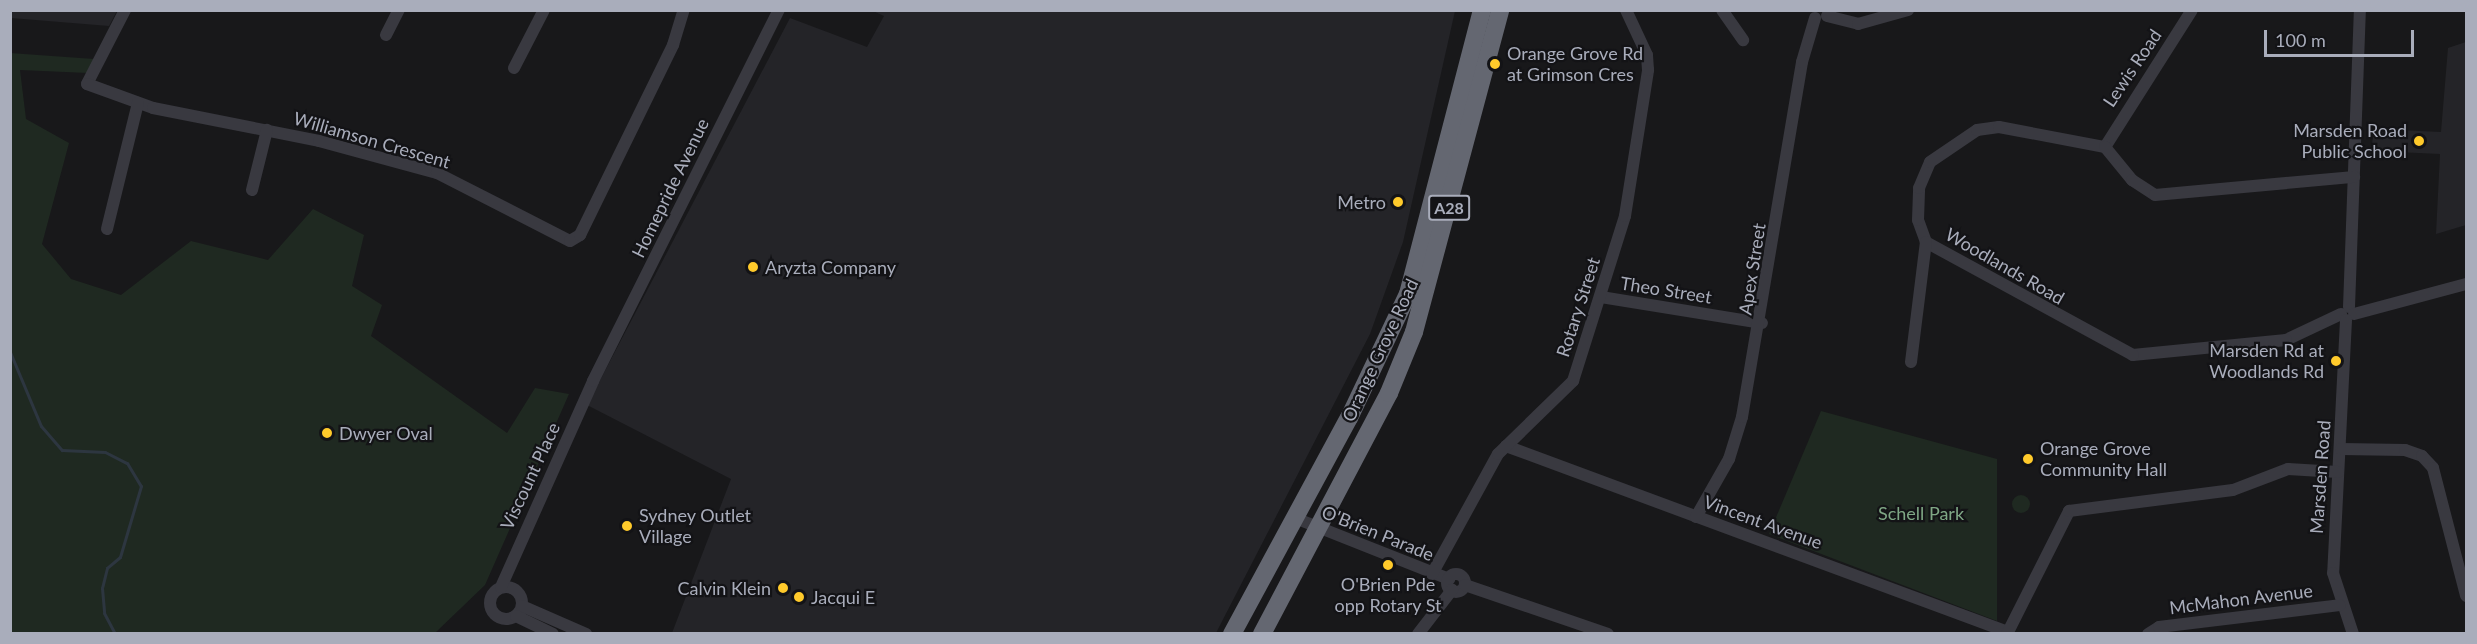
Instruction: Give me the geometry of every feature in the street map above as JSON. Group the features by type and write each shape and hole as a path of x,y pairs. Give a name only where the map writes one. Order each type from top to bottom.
{"highway":[{"name":"Orange Grove Road","path":"1232,633 1295,518 1408,294 1482,10"},
{"name":"Orange Grove Road","path":"1262,633 1389,393 1414,332 1500,10"}],"street":[{"name":"Williamson Crescent","path":"125,10 87,84 138,103 267,130 437,173 570,241 580,235 674,45 684,10"},
{"path":"386,35 399,10"},
{"path":"514,68 544,10"},
{"name":"Homepride Avenue","path":"593,381 779,10"},
{"name":"Rotary Street","path":"1432,574 1506,446 1573,381 1625,216 1649,65 1626,10"},
{"path":"1722,10 1743,40"},
{"path":"1820,14 1858,24 1908,10"},
{"name":"Lewis Road","path":"2105,147 2192,10"},
{"name":"Marsden Road","path":"2352,633 2340,605 2333,573 2348,314 2361,10"},
{"name":"Apex Street","path":"1696,517 1729,459 1762,323 1804,53 1820,14"},
{"path":"107,229 138,103"},
{"path":"252,190 267,130"},
{"name":"Woodlands Road","path":"2105,147 2046,133 1977,130 1930,162 1919,188 1918,220 1926,242 1982,277 2141,357 2286,340 2348,314 2466,284"},
{"path":"2105,147 2132,180 2156,195 2354,177"},
{"path":"1911,362 1926,242"},
{"name":"Theo Street","path":"1601,297 1762,323"},
{"name":"Viscount Place","path":"501,587 593,381"},
{"name":"Vincent Avenue","path":"1506,446 2007,633"},
{"path":"2341,449 2405,450 2422,456 2433,468 2466,596"},
{"path":"2007,633 2069,511 2233,490 2288,469 2338,472"},
{"name":"O'Brien Parade","path":"1295,518 1317,530 1432,574 1450,585 1461,575 1465,585 1608,633"},
{"path":"1418,633 1450,585"},
{"path":"519,611 517,591 501,587 492,594 492,610 500,618 519,611 586,633"},
{"name":"McMahon Avenue","path":"2148,633 2159,627 2340,605"},
{"path":"519,611 553,633"}],"shaded area":[{"path":"10,11 117,11 109,26 11,18"},
{"path":"873,11 1455,11 1403,242 1370,334 1216,633 672,633 731,479 587,405 790,18 867,47 884,16"},
{"name":"Marsden Road Public School","path":"2466,42 2466,225 2436,234 2440,154 2376,151 2371,156 2374,123 2377,129 2441,132 2448,48"}],"green space":[{"path":"10,53 94,59 88,73 20,70 26,119 69,143 42,244 71,279 121,295 191,241 268,260 313,209 364,235 352,286 382,305 371,336 507,433 535,388 569,394 485,585 435,633 11,633"},
{"name":"Schell Park","path":"1821,411 1997,459 1997,621 1769,534"},
{"path":"2021,495 2027,498 2030,504 2027,510 2021,513 2015,510 2012,504 2015,498"}],"waterway":[{"path":"10,352 41,426 62,450 105,452 127,463 141,486 120,557 107,568 102,588 104,613 115,634"}],"place":[{"name":"Orange Grove Rd at Grimson Cres","path":"1495,64"},
{"name":"Marsden Road Public School","path":"2419,141"},
{"name":"Metro","path":"1398,202"},
{"name":"Aryzta Company","path":"753,267"},
{"name":"Marsden Rd at Woodlands Rd","path":"2336,361"},
{"name":"Dwyer Oval","path":"327,433"},
{"name":"Orange Grove Community Hall","path":"2028,459"},
{"name":"Sydney Outlet Village","path":"627,526"},
{"name":"O'Brien Pde opp Rotary St","path":"1388,565"},
{"name":"Calvin Klein","path":"783,588"},
{"name":"Jacqui E","path":"799,597"}]}
